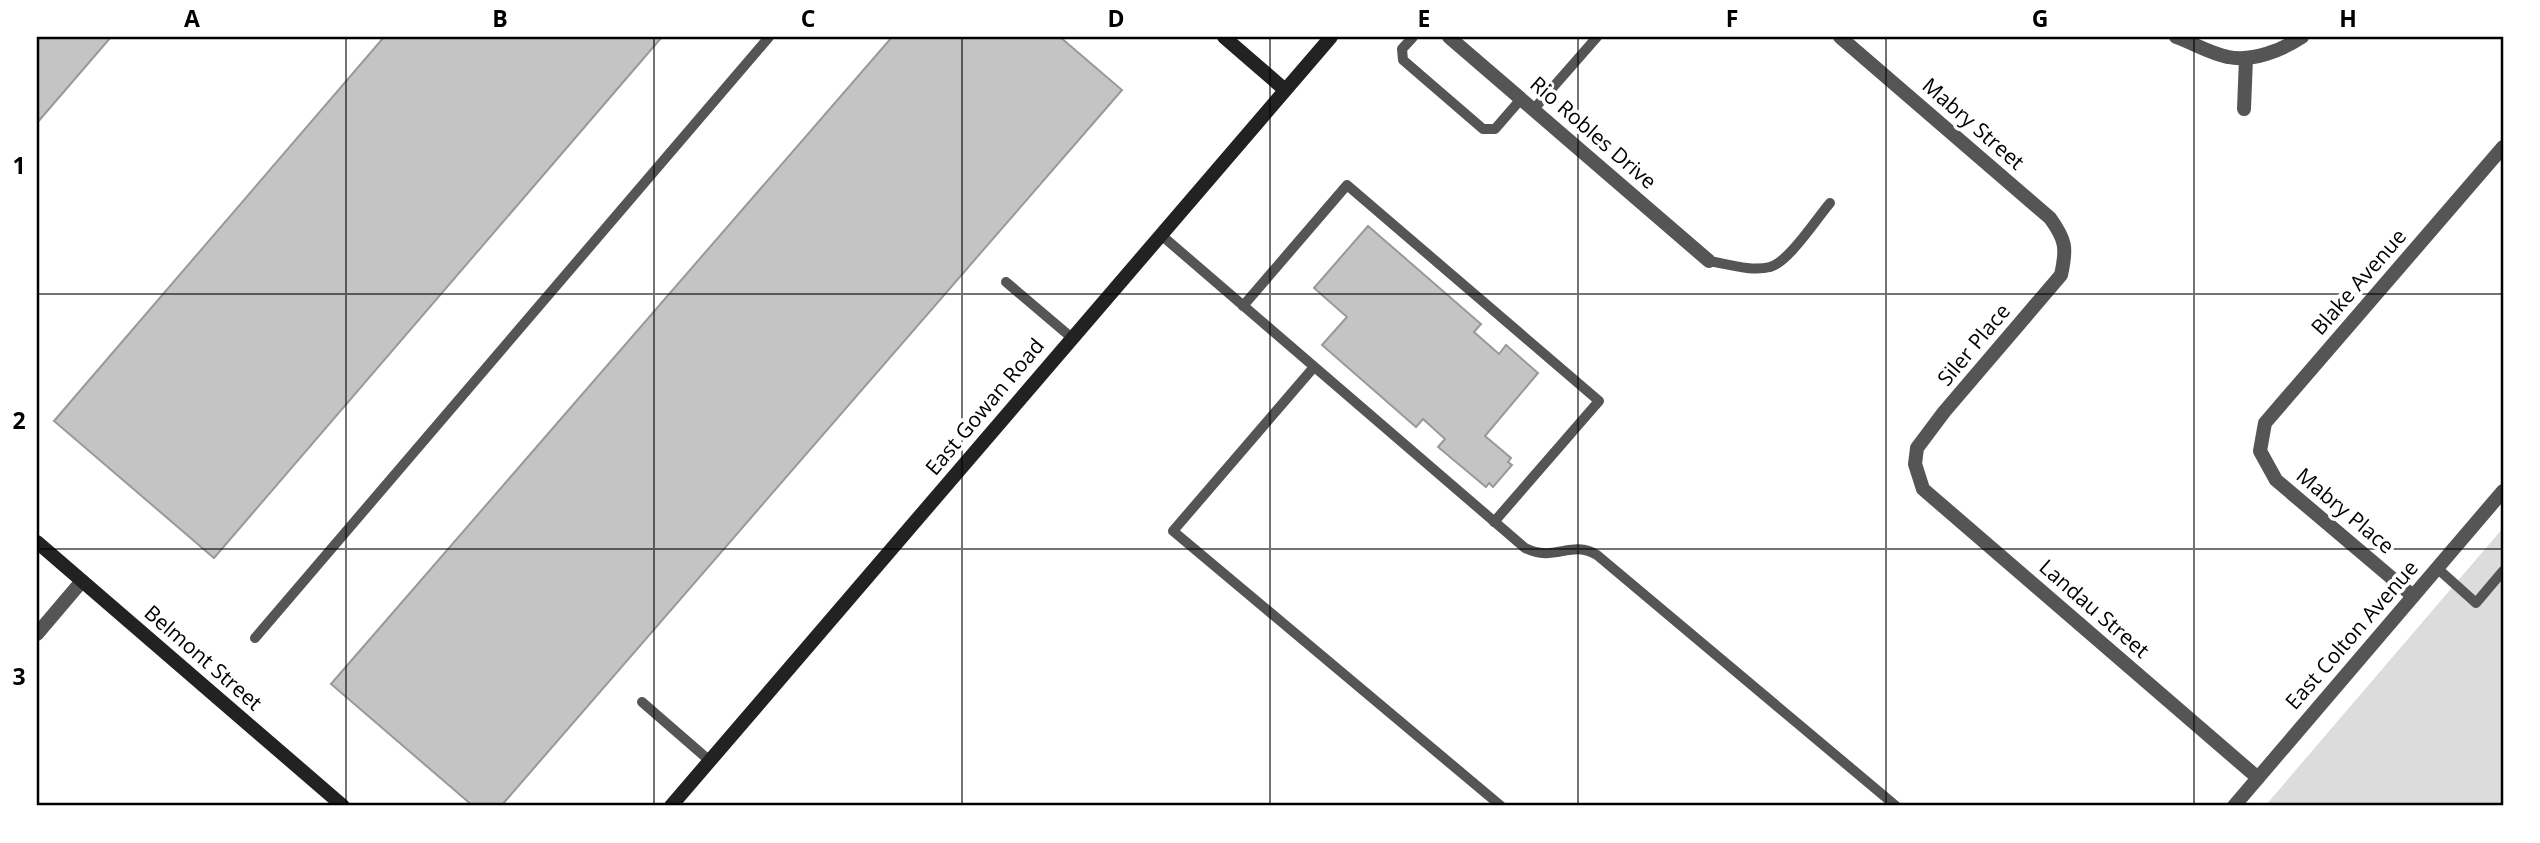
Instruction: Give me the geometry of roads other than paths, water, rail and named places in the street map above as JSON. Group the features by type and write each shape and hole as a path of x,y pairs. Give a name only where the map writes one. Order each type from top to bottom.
{"street":[{"path":"1224,37 1284,89"},
{"name":"East Gowan Road","path":"678,804 710,761 1331,37"},
{"name":"Rio Robles Drive","path":"1449,37 1709,261"},
{"name":"Mabry Street","path":"1840,37 2050,218 2063,236 2066,253"},
{"path":"2176,37 2227,57 2246,58 2282,49 2302,37"},
{"path":"2244,109 2246,58"},
{"name":"Blake Avenue","path":"2260,451 2265,423 2503,147"},
{"name":"Siler Place","path":"1914,464 1917,448 1944,412 2061,275 2066,253"},
{"name":"Mabry Place","path":"2260,451 2276,480 2413,596"},
{"name":"Landau Street","path":"1914,464 1923,489 2258,778"},
{"name":"East Colton Avenue","path":"2234,806 2503,491"},
{"name":"Belmont Street","path":"37,541 343,806"},
{"path":"37,634 82,581"}],"lane":[{"path":"255,638 769,37"},
{"path":"1413,37 1402,49 1403,60 1483,129 1495,129 1521,99"},
{"path":"1533,110 1597,37"},
{"path":"1243,306 1347,184 1599,401 1494,522"},
{"path":"1709,261 1758,269 1772,267 1783,259 1830,203"},
{"path":"1160,234 1525,548 1536,553 1554,554 1576,548 1597,555 1896,806"},
{"path":"1006,282 1072,338"},
{"path":"1314,367 1173,531 1501,806"},
{"path":"2437,568 2476,603 2503,571"},
{"path":"642,702 710,761"}]}
